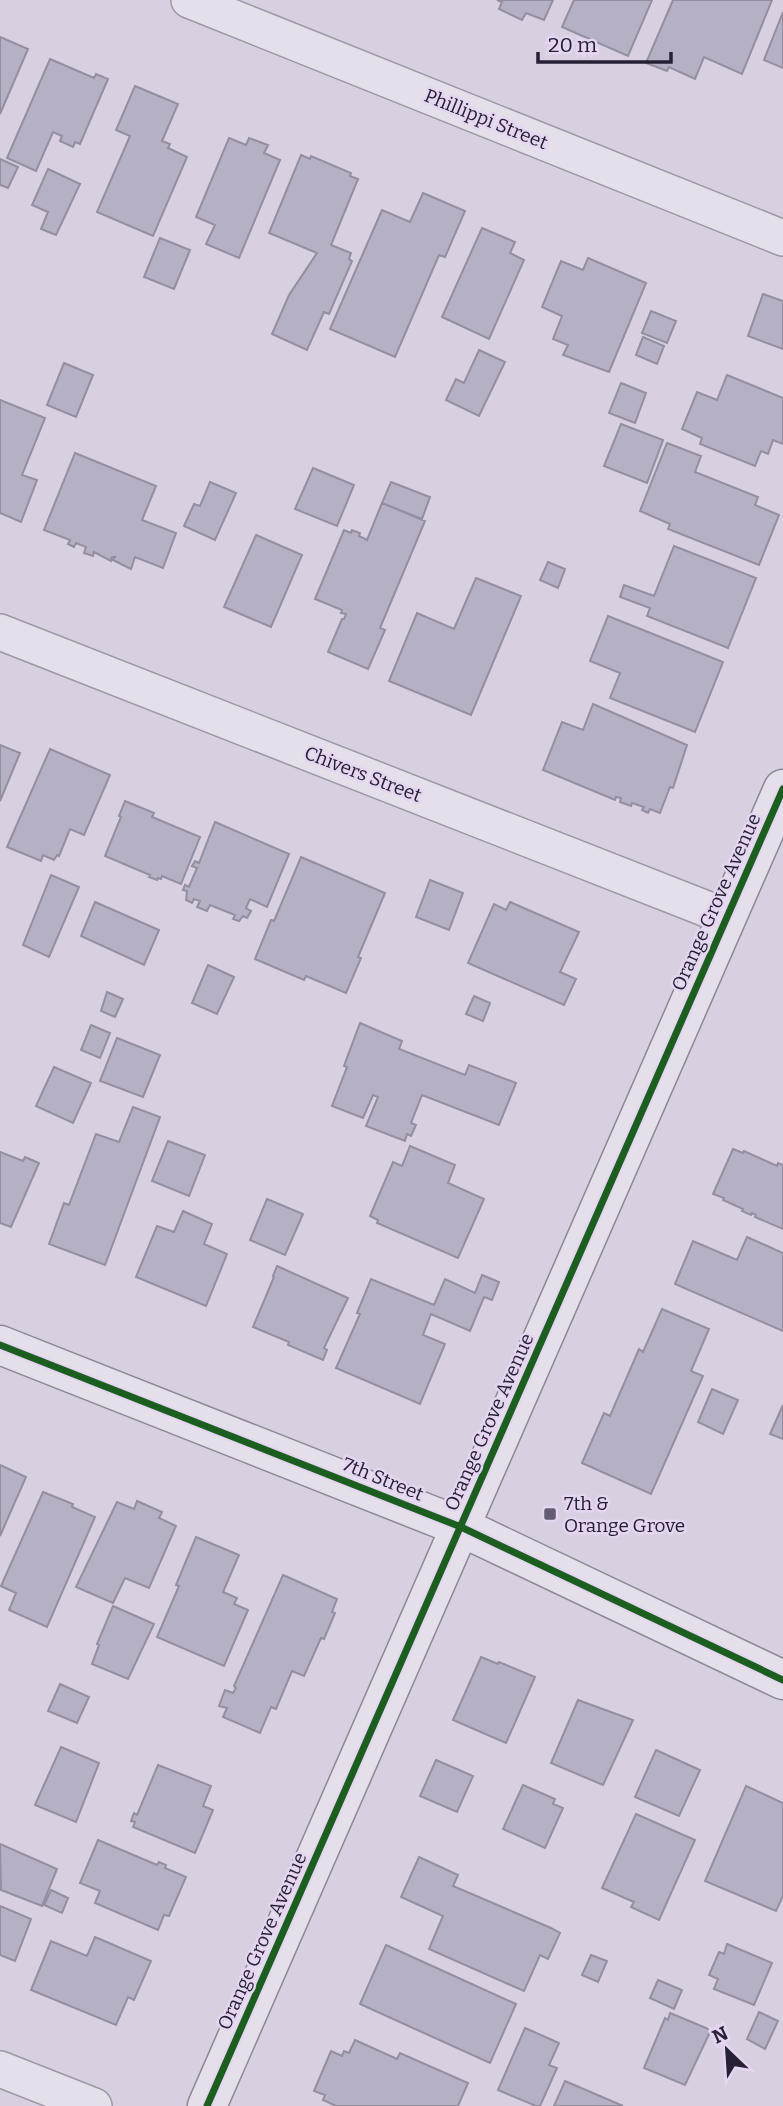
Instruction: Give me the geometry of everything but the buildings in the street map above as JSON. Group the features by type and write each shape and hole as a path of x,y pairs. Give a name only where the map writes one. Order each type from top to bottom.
{"street":[{"name":"Phillippi Street","path":"189,0 783,238"},
{"name":"Chivers Street","path":"0,632 727,917"},
{"name":"Orange Grove Avenue","path":"207,2106 783,789"},
{"name":"7th Street","path":"0,1345 460,1527 783,1680"},
{"path":"0,2069 94,2106"}],"cycle path":[{"path":"207,2106 783,789"},
{"path":"0,1345 461,1527 783,1680"}],"place":[{"name":"7th & Orange Grove","path":"550,1514"}]}
